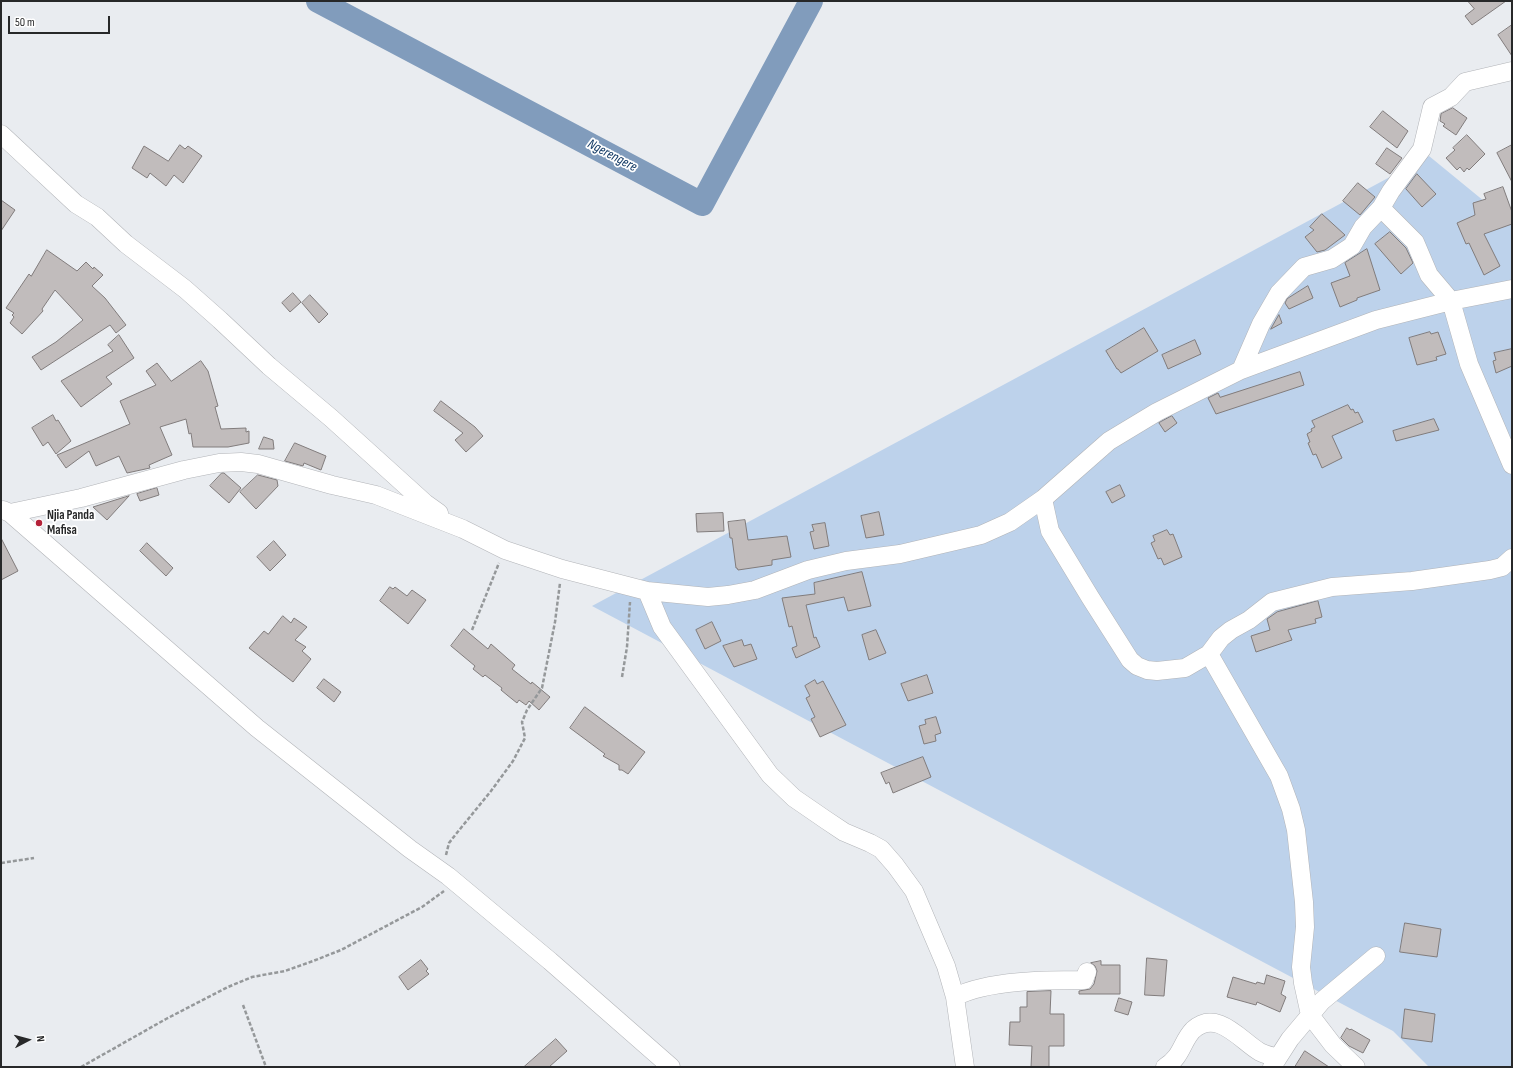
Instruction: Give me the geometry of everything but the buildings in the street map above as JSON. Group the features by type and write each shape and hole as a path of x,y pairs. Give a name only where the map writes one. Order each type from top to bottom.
{"street":[{"path":"1241,370 1261,324 1279,293 1304,267 1332,259 1352,246 1363,227 1381,208 1391,191 1422,149 1432,106 1451,97 1465,82 1512,71"},
{"path":"1,134 76,204 97,217 126,244 184,289 425,503 463,529"},
{"path":"1381,208 1415,242 1429,275 1451,301 1469,364 1512,465"},
{"path":"6,511 81,498 184,470 219,463 241,462 258,464 332,485 376,495 463,529 505,550 562,569 639,589 708,597 728,595 755,590 808,570 846,561 900,554 981,534 1010,522 1043,500 1109,441 1157,412 1241,370 1294,349 1376,320 1451,301 1512,289"},
{"path":"1043,500 1050,531 1124,653 1134,664 1147,670 1157,672 1185,668 1209,654 1221,638 1231,630 1249,620 1272,602 1332,587 1412,581 1490,570 1502,567 1512,558"},
{"path":"6,511 257,728 410,849 448,876 550,961 670,1067"},
{"path":"639,589 662,627 770,775 794,798 826,820 844,832 870,842 881,849 914,891 924,911 946,966 955,997 965,1067"},
{"path":"1209,654 1279,776 1291,809 1296,830 1304,902 1305,928 1301,967 1310,1015 1333,1045 1356,1067"},
{"path":"1165,1067 1176,1058 1192,1031 1200,1025 1209,1023 1216,1023 1225,1027 1275,1063 1290,1039 1322,1001 1376,956"},
{"path":"955,997 971,990 1000,985 1084,980 1087,972"}],"path":[{"path":"472,630 505,550"},
{"path":"81,1067 166,1019 228,987 252,977 285,970 325,957 422,907 446,889 448,876 446,857 449,843 502,776 525,738 522,722 527,710 542,688 558,605 562,569"},
{"path":"622,677 639,589"},
{"path":"1,863 34,858"},
{"path":"243,1005 266,1067"}],"shaded area":[{"path":"1429,156 1512,224 1512,1067 1429,1067 1393,1031 592,606"}],"waterway":[{"name":"Ngerengere","path":"318,1 702,204 811,1"}],"place":[{"name":"Njia Panda Mafisa","path":"39,523"}]}
